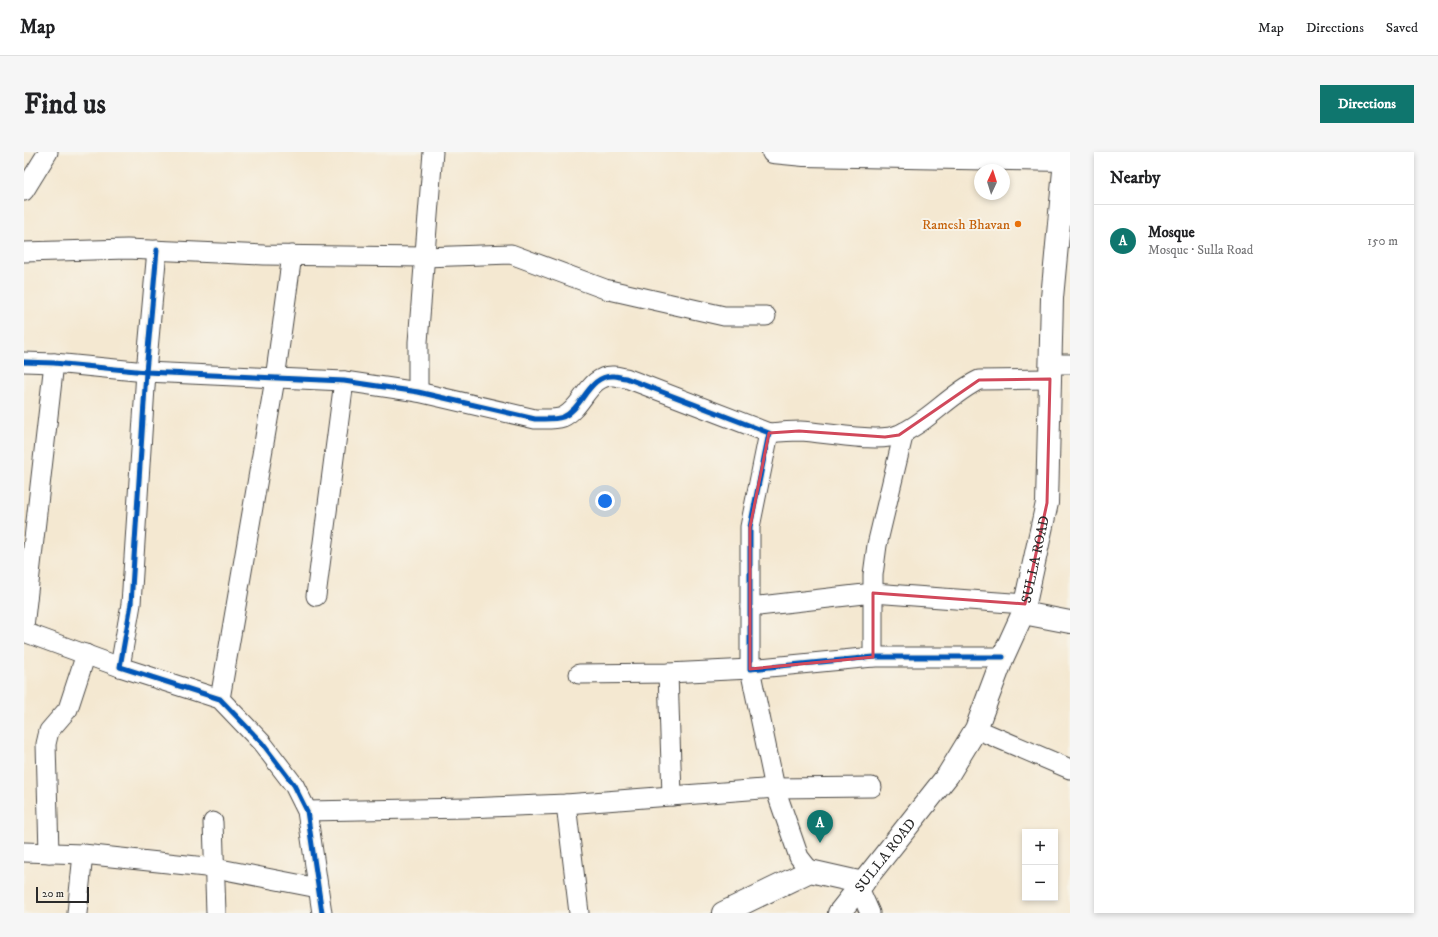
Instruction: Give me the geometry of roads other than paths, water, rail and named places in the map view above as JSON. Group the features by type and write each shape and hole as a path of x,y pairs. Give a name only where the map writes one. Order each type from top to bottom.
{"main road":[{"path":"773,152 804,156 1067,156"},
{"name":"SULLA ROAD","path":"839,913 948,775 976,729 1003,657 1024,608 1046,503 1057,369 1052,298 1065,218 1067,156"},
{"path":"1024,608 1070,622"},
{"path":"723,913 810,871 861,886"}],"street":[{"path":"24,191 48,152"},
{"path":"418,392 418,342 433,152"},
{"path":"24,252 127,249 424,258 510,254 604,289 724,316 766,316"},
{"path":"120,667 131,604 146,372 157,250"},
{"path":"220,698 275,379 292,255"},
{"path":"24,362 54,363 146,372 344,381 418,392 535,419 563,417 577,406 594,383 601,378 612,376 626,378 769,433 799,431 865,437 899,435 915,426 968,385 979,380 1057,369"},
{"path":"24,627 54,363"},
{"path":"316,596 344,381"},
{"path":"873,657 873,575 877,545 904,432"},
{"path":"769,433 750,527 750,669 775,788 798,857 810,871"},
{"path":"750,607 873,593 1024,608"},
{"path":"24,632 120,667 220,698 262,743 294,785 307,810 322,913"},
{"path":"49,853 46,744 49,731 68,709 86,654"},
{"path":"579,674 668,673 750,669 873,657 1003,657"},
{"path":"668,673 672,796"},
{"path":"976,729 1070,769"},
{"path":"307,810 468,808 566,804 775,788 872,787"},
{"path":"566,804 579,913"},
{"path":"213,822 216,913"},
{"path":"24,852 83,854 215,868 318,888"},
{"path":"77,913 83,854"},
{"path":"861,886 870,913"}],"place":[{"name":"Ramesh Bhavan","path":"1018,224"},
{"name":"Mosque","path":"820,843"}]}
